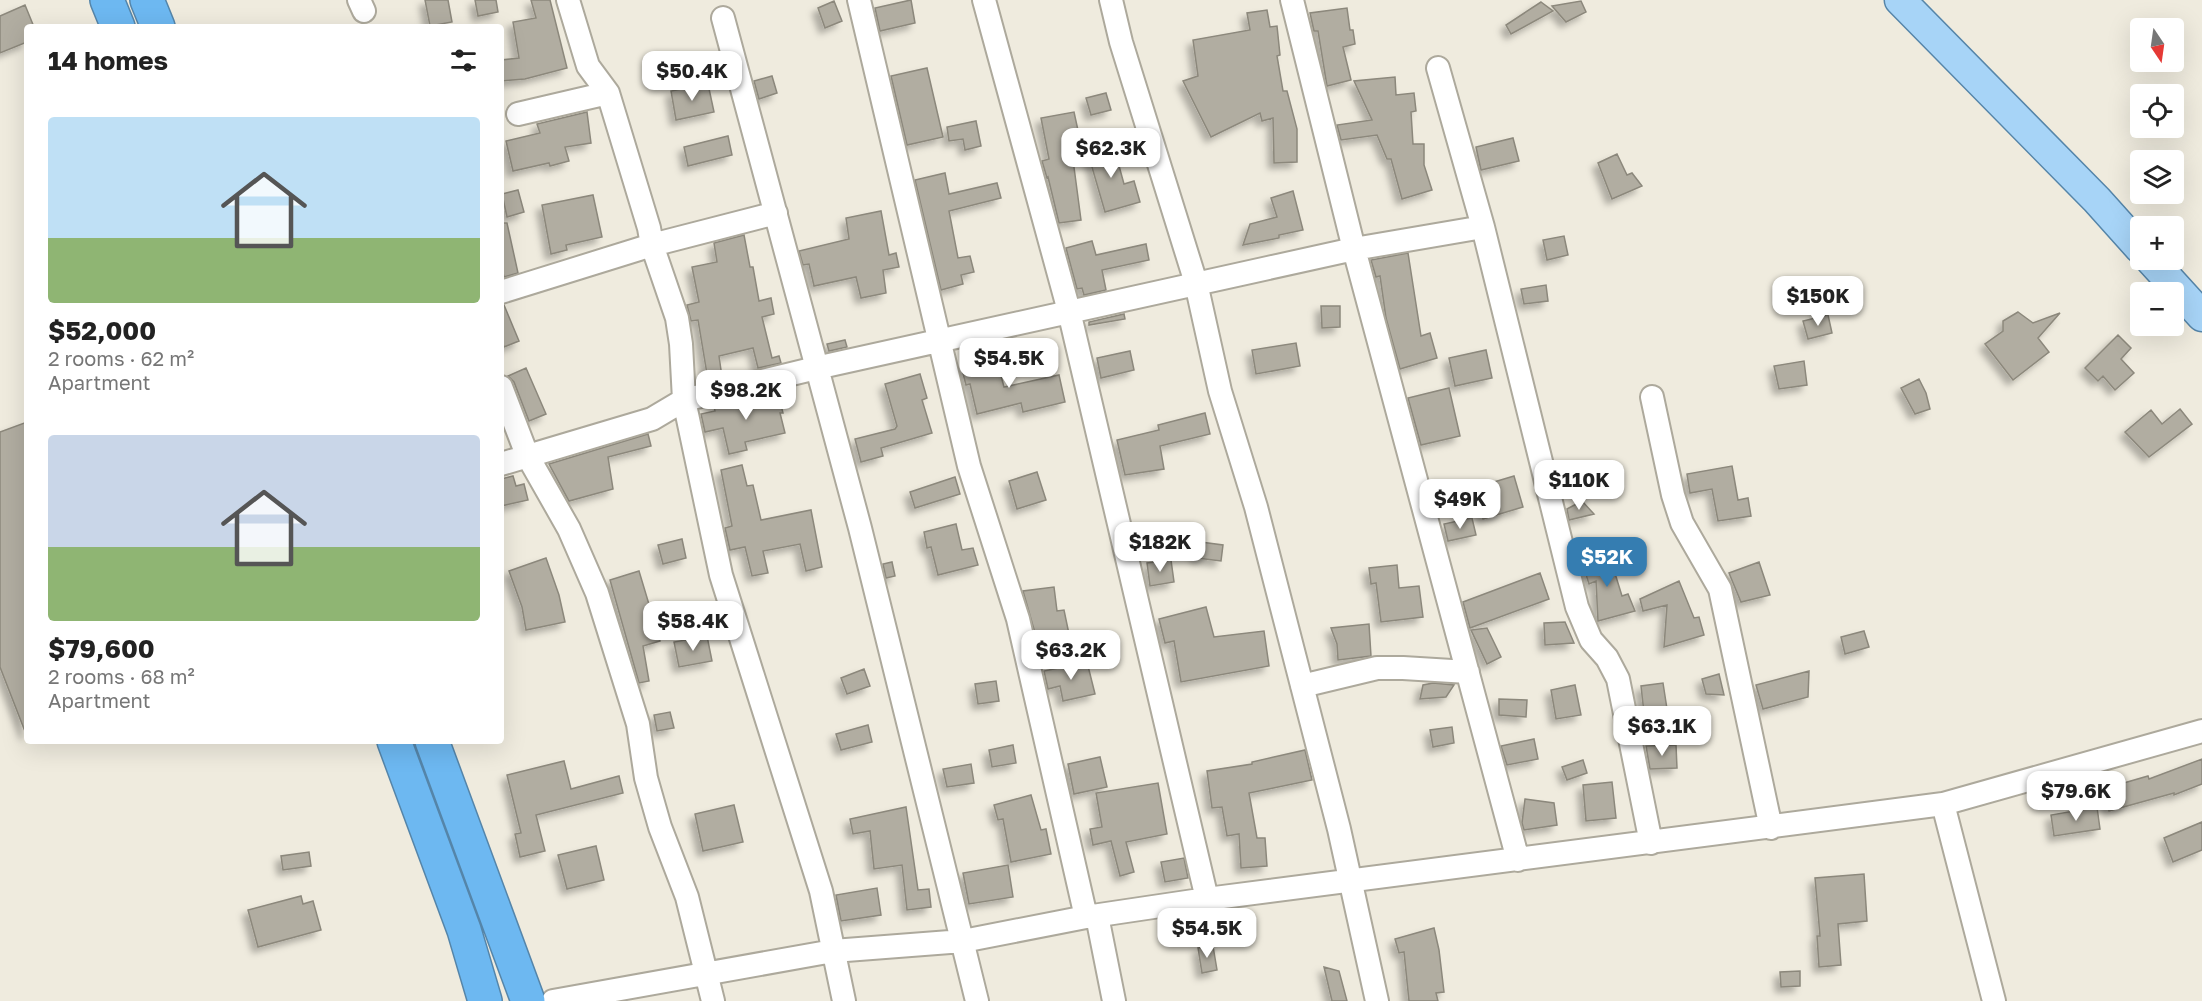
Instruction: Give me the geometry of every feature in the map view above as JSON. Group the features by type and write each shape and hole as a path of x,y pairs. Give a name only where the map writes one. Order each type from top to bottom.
{"highway":[{"path":"107,0 116,24"},
{"path":"147,0 157,24"},
{"path":"395,744 464,930 485,1001"},
{"path":"433,744 528,1001"}],"main road":[{"path":"1900,0 2097,200 2130,237"},
{"path":"2160,270 2202,316"}],"street":[{"path":"568,0 588,66 608,93 676,318 681,344 684,400 721,575 821,891 844,1001"},
{"path":"859,0 969,466 1018,619 1114,1001"},
{"path":"984,0 1070,311 1207,899"},
{"path":"1111,0 1121,42 1196,283 1220,391 1256,507 1339,829 1377,1001"},
{"path":"1292,0 1354,249 1518,860"},
{"path":"723,18 860,528 977,1001"},
{"path":"1438,68 1483,227 1577,607 1591,640 1607,658 1618,679 1651,843"},
{"path":"518,114 608,93"},
{"path":"504,291 652,244 776,213"},
{"path":"504,463 652,419 684,400 816,368 1354,249 1483,227"},
{"path":"504,395 527,455 569,529 597,593 638,724 646,778 660,827 687,897 713,1001"},
{"path":"1652,397 1673,495 1682,523 1720,589 1771,828"},
{"path":"1302,686 1377,668 1468,672"},
{"path":"553,1001 833,951 963,941 1207,899 1943,804 2202,731"},
{"path":"1943,804 1994,1001"}],"building":[{"path":"425,0 448,0 452,22 430,24"},
{"path":"475,0 496,0 498,12 478,16"},
{"path":"531,0 550,0 567,68 525,79 504,81 504,60 519,58 513,22 536,18"},
{"path":"911,0 915,23 880,31 875,8"},
{"path":"834,1 842,21 825,28 818,8"},
{"path":"1581,1 1586,12 1566,22 1552,6"},
{"path":"1541,2 1553,11 1511,34 1506,25"},
{"path":"25,5 33,24 24,24 24,43 0,53 0,16"},
{"path":"1347,8 1350,30 1353,30 1355,44 1343,47 1351,80 1327,86 1318,31 1314,31 1310,13"},
{"path":"1267,10 1270,27 1277,26 1280,55 1277,56 1283,91 1287,91 1297,129 1297,162 1274,163 1273,118 1262,121 1260,113 1211,137 1183,81 1198,76 1193,40 1250,30 1247,13"},
{"path":"927,68 943,137 907,145 891,76"},
{"path":"772,76 777,93 759,99 754,81"},
{"path":"1395,77 1396,95 1414,93 1416,111 1411,112 1413,144 1424,144 1424,165 1432,190 1402,199 1391,159 1387,159 1377,135 1341,140 1337,125 1372,120 1354,81"},
{"path":"708,84 714,112 676,120 671,91"},
{"path":"1106,93 1111,110 1091,115 1086,98"},
{"path":"587,112 591,143 565,147 569,161 513,171 506,141 540,133 537,124"},
{"path":"1074,112 1079,135 1070,137 1081,220 1059,223 1042,161 1049,159 1041,118"},
{"path":"976,121 981,146 965,150 963,139 949,141 947,127"},
{"path":"728,136 732,155 688,166 684,147"},
{"path":"1513,138 1519,161 1481,170 1476,147"},
{"path":"1113,144 1124,184 1134,181 1140,202 1105,212 1087,150"},
{"path":"1617,154 1627,175 1632,173 1642,186 1612,199 1598,163"},
{"path":"945,173 949,194 997,183 1001,198 949,211 958,258 970,256 974,272 961,275 963,284 941,290 915,180"},
{"path":"518,190 524,212 507,217 504,194"},
{"path":"1293,191 1303,230 1279,235 1279,238 1243,245 1250,224 1277,217 1271,198"},
{"path":"593,195 602,237 566,245 567,250 551,254 542,205"},
{"path":"881,211 889,255 896,253 899,267 883,270 886,293 861,298 856,277 814,286 809,264 803,265 799,251 849,239 846,218"},
{"path":"504,223 507,223 518,273 504,277"},
{"path":"744,235 759,301 771,298 774,314 762,317 772,358 779,356 781,363 758,368 753,348 719,356 722,377 708,380 698,320 691,321 687,305 699,302 692,267 717,262 714,243"},
{"path":"1564,236 1568,255 1547,260 1543,240"},
{"path":"1092,241 1096,255 1146,244 1149,260 1102,270 1106,290 1084,295 1082,288 1077,289 1066,248"},
{"path":"1408,253 1421,336 1430,333 1437,358 1400,369 1386,318 1380,276 1376,277 1371,260"},
{"path":"1546,285 1548,301 1524,304 1521,289"},
{"path":"504,305 519,341 504,347"},
{"path":"1321,306 1340,306 1340,327 1322,328"},
{"path":"2018,312 2033,323 2060,313 2038,338 2049,352 2013,380 1985,344 2003,331 2003,321"},
{"path":"1124,314 1125,319 1089,325 1089,322"},
{"path":"1828,315 1832,333 1808,339 1803,321"},
{"path":"2118,335 2131,348 2121,359 2134,373 2115,390 2103,376 2098,381 2085,368"},
{"path":"845,340 847,347 829,351 827,344"},
{"path":"1296,343 1300,366 1256,374 1252,350"},
{"path":"1486,350 1492,378 1455,386 1449,358"},
{"path":"1130,351 1134,370 1101,378 1097,358"},
{"path":"996,357 1004,387 1059,375 1065,402 1023,412 1021,403 977,414 970,384 966,385 961,366"},
{"path":"1804,361 1807,385 1779,389 1774,366"},
{"path":"526,368 546,414 529,421 514,382 508,376"},
{"path":"920,374 927,398 922,400 932,433 881,448 883,456 861,462 855,439 895,429 897,426 885,384"},
{"path":"1919,379 1930,409 1915,414 1901,388"},
{"path":"1449,388 1460,436 1421,445 1408,398"},
{"path":"778,393 785,433 745,442 747,450 729,454 723,428 705,432 701,414 715,411 714,407 728,403 728,406"},
{"path":"2180,409 2192,424 2149,457 2125,432 2151,410 2162,424"},
{"path":"1205,413 1210,434 1160,446 1164,469 1125,475 1117,440 1159,430 1158,425"},
{"path":"24,423 24,729 0,667 0,432"},
{"path":"648,434 651,446 608,457 613,489 569,501 549,464"},
{"path":"742,465 747,486 753,485 761,520 811,510 822,567 806,571 800,544 763,551 768,573 752,576 745,547 730,550 725,528 732,526 721,470"},
{"path":"1732,466 1738,500 1748,498 1751,516 1718,521 1712,489 1690,493 1687,474"},
{"path":"1037,472 1046,500 1017,509 1009,481"},
{"path":"513,476 516,486 524,484 528,500 504,505 504,478"},
{"path":"1514,476 1523,507 1483,519 1474,488"},
{"path":"955,477 960,494 915,508 910,492"},
{"path":"1582,501 1594,514 1569,520 1567,509"},
{"path":"1472,518 1476,535 1448,541 1444,524"},
{"path":"956,524 962,550 973,548 978,565 938,575 931,547 927,548 924,532"},
{"path":"682,539 686,558 663,564 658,545"},
{"path":"1193,541 1223,545 1221,561 1197,558"},
{"path":"1609,554 1622,596 1628,594 1635,611 1598,621 1596,581 1589,584 1582,562"},
{"path":"546,558 559,595 565,622 526,630 522,607 509,571"},
{"path":"1171,560 1174,582 1150,586 1147,563"},
{"path":"892,562 895,576 886,578 883,564"},
{"path":"1759,562 1770,595 1741,602 1729,573"},
{"path":"1397,565 1399,588 1419,586 1423,617 1381,622 1376,583 1371,584 1369,568"},
{"path":"639,571 660,641 643,646 649,681 639,683 610,580"},
{"path":"1540,573 1549,599 1470,628 1463,602"},
{"path":"1679,581 1694,618 1699,617 1704,635 1664,647 1667,605 1643,611 1640,599"},
{"path":"1054,587 1057,611 1064,610 1069,634 1037,640 1023,591"},
{"path":"1206,607 1214,637 1264,631 1269,666 1181,682 1174,641 1165,643 1159,619"},
{"path":"1565,622 1574,643 1545,645 1544,623"},
{"path":"1369,624 1371,656 1338,660 1337,644 1331,628"},
{"path":"1487,628 1501,657 1487,664 1471,630"},
{"path":"1864,631 1869,647 1845,654 1841,637"},
{"path":"707,636 712,661 679,667 674,642"},
{"path":"1087,662 1095,694 1063,701 1060,686 1048,689 1044,671"},
{"path":"864,669 870,686 847,694 841,678"},
{"path":"1809,671 1808,697 1763,709 1756,685"},
{"path":"1719,674 1724,695 1706,694 1702,679"},
{"path":"996,681 999,701 978,704 975,684"},
{"path":"1433,683 1454,685 1446,697 1420,699 1423,685"},
{"path":"1663,683 1667,709 1644,713 1641,686"},
{"path":"1575,685 1581,715 1556,719 1551,690"},
{"path":"1499,699 1527,700 1526,717 1499,715"},
{"path":"670,712 674,728 657,731 654,715"},
{"path":"868,725 872,742 841,750 836,734"},
{"path":"1452,727 1454,743 1433,747 1430,730"},
{"path":"1534,739 1538,759 1507,765 1501,746"},
{"path":"1013,745 1016,763 992,767 989,750"},
{"path":"1676,745 1677,768 1650,769 1646,746"},
{"path":"1305,750 1312,780 1249,793 1257,838 1265,838 1267,866 1241,868 1239,834 1227,836 1222,807 1212,808 1207,771 1252,764 1252,762"},
{"path":"1100,757 1107,787 1074,794 1068,764"},
{"path":"2202,759 2202,784 2174,795 2174,793 2109,811 2103,789 2148,776 2149,779"},
{"path":"1583,760 1587,773 1567,780 1562,767"},
{"path":"564,761 571,789 619,776 623,793 536,815 545,851 520,857 515,834 521,833 507,775"},
{"path":"971,764 974,783 947,787 943,769"},
{"path":"1612,782 1616,818 1586,821 1583,785"},
{"path":"1158,783 1167,834 1126,842 1134,872 1120,876 1111,841 1093,845 1090,829 1102,827 1096,793"},
{"path":"1031,795 1041,830 1046,829 1051,854 1011,862 1003,819 998,820 994,805"},
{"path":"1525,799 1554,803 1557,825 1524,830 1522,823"},
{"path":"734,805 743,842 703,851 695,814"},
{"path":"906,807 918,890 929,889 931,907 907,910 902,865 874,869 870,831 853,834 850,819"},
{"path":"2097,807 2100,829 2054,836 2051,815"},
{"path":"2202,822 2202,850 2173,862 2164,838"},
{"path":"596,846 604,880 567,889 558,855"},
{"path":"309,852 311,866 283,870 281,856"},
{"path":"1184,858 1188,878 1165,882 1161,862"},
{"path":"1008,865 1013,897 969,904 963,873"},
{"path":"1864,874 1867,921 1838,924 1841,965 1819,967 1817,936 1820,936 1815,878"},
{"path":"877,888 881,915 841,921 836,895"},
{"path":"301,896 303,904 313,901 321,930 258,947 248,910"},
{"path":"1434,928 1444,992 1436,993 1438,1001 1409,1001 1404,952 1399,953 1395,939"},
{"path":"1213,946 1217,970 1202,973 1198,948"},
{"path":"1324,967 1339,971 1347,1001 1332,1001"},
{"path":"1800,971 1800,986 1781,987 1780,972"}]}
